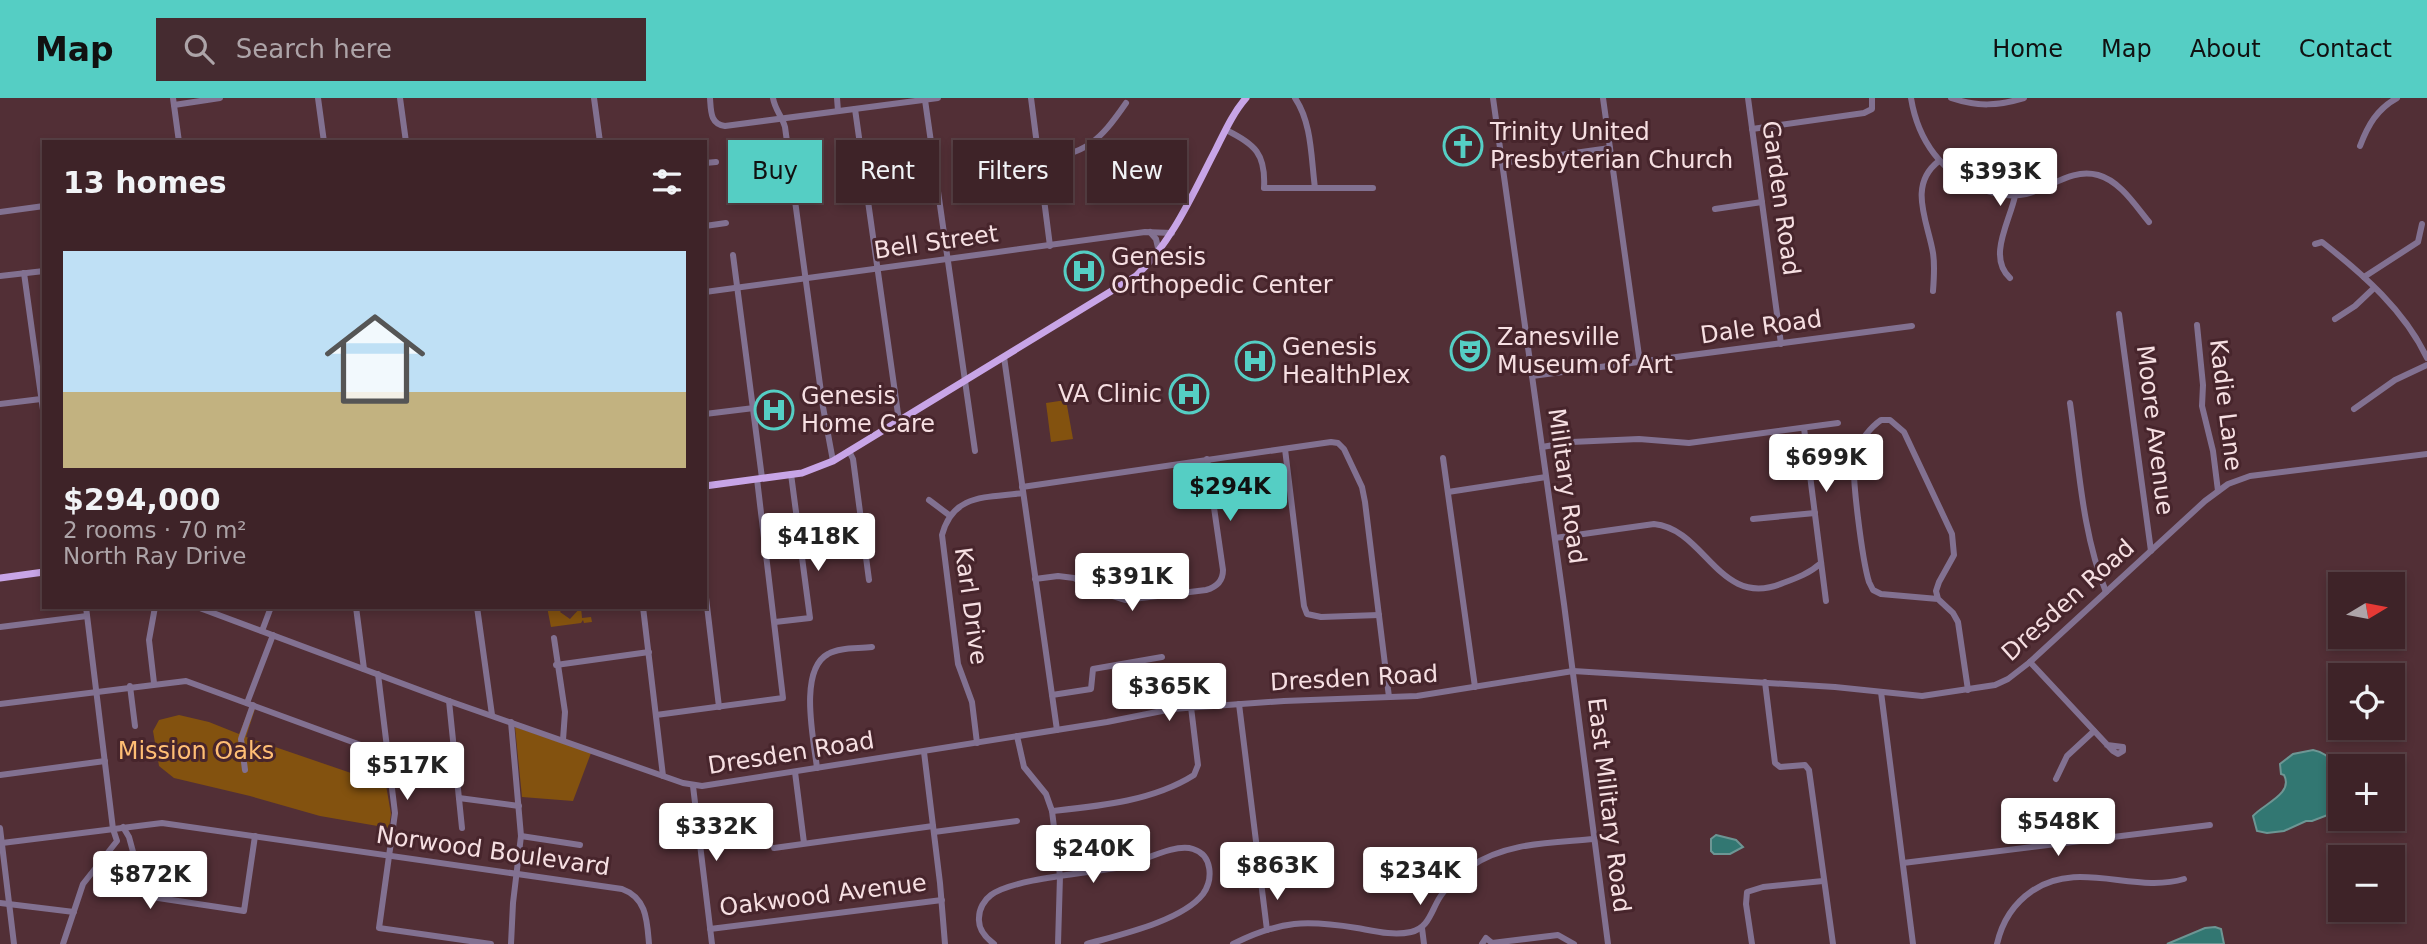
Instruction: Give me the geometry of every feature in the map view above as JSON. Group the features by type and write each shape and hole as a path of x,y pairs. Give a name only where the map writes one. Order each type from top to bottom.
{"main road":[{"path":"707,486 810,471 833,461 1136,276 1159,253 1172,233 1226,130 1246,98"},
{"path":"0,578 42,572"}],"street":[{"path":"178,140 173,101 220,98"},
{"path":"318,98 324,140"},
{"path":"400,98 406,140"},
{"path":"594,98 600,140"},
{"path":"710,98 715,123 722,126 938,98"},
{"path":"773,98 775,110 783,118 823,407 833,461"},
{"path":"836,98 838,111"},
{"path":"1031,98 1036,140"},
{"path":"1295,98 1302,108 1307,127 1315,188"},
{"name":"Military Road","path":"1493,98 1573,671"},
{"path":"1603,98 1640,363"},
{"name":"Garden Road","path":"1748,98 1782,344"},
{"path":"1752,129 1864,113 1872,109 1872,98"},
{"path":"1911,98 1920,133 1939,161 1970,184 1990,192 2015,196 2036,191 2073,175 2097,175 2118,186 2149,222"},
{"path":"1951,98 1981,106 1998,105 2024,98"},
{"path":"2360,146 2376,113 2397,98"},
{"path":"925,100 975,451"},
{"path":"1073,154 1104,133 1126,103"},
{"path":"855,109 898,421"},
{"path":"1226,130 1250,142 1257,151 1265,167 1264,188 1373,188"},
{"path":"1502,163 1610,148"},
{"path":"1933,291 1934,257 1922,213 1921,196 1928,172 1939,161"},
{"path":"707,163 716,162"},
{"path":"2010,278 2003,271 2000,260 2015,196"},
{"path":"1715,209 1762,202"},
{"path":"1044,203 1050,246"},
{"path":"0,212 42,206"},
{"path":"707,226 726,223"},
{"path":"2364,277 2418,242 2422,224"},
{"path":"1150,232 1157,239 1159,253"},
{"name":"Bell Street","path":"707,292 1150,232 1172,233"},
{"path":"2315,244 2322,242 2364,277 2407,324 2427,358"},
{"path":"656,715 783,698 754,408 733,255"},
{"path":"0,276 42,271"},
{"path":"24,273 42,405"},
{"path":"2335,319 2356,306 2374,288"},
{"name":"Moore Avenue","path":"2119,314 2151,551"},
{"name":"Kadie Lane","path":"2197,325 2203,386 2202,405 2213,452 2218,491"},
{"name":"Dale Road","path":"1532,376 1912,326"},
{"path":"2420,342 2427,338"},
{"path":"1004,357 1057,730"},
{"path":"2354,409 2395,380 2427,365"},
{"path":"0,404 41,399"},
{"path":"2070,403 2085,510 2106,592"},
{"path":"707,414 754,408"},
{"path":"1938,599 1937,587 1954,555 1952,534 1904,432 1885,419 1878,422 1866,436 1854,458 1855,488 1869,582 1873,590 1881,594 1938,599 1951,610 1958,622 1968,690"},
{"path":"1542,447 1571,442 1639,439 1689,443 1838,423"},
{"path":"1804,428 1826,601"},
{"name":"Karl Drive","path":"977,743 972,702 958,664 942,535 949,515 972,500 1207,459 1331,442 1340,444 1364,494 1379,615"},
{"path":"1285,449 1304,607 1307,614 1321,617 1379,615 1389,697"},
{"path":"849,451 853,459 869,580"},
{"name":"Dresden Road","path":"202,609 449,701 692,786 923,752 1166,710 1417,696 1573,671 1847,687 1916,696 1968,690 2003,682 2030,662 2218,491 2236,480 2249,476 2427,454"},
{"path":"1443,458 1475,687"},
{"path":"1035,579 1058,576 1074,578 1125,600 1206,590 1220,582 1223,570 1207,459"},
{"path":"775,622 810,618 791,474"},
{"path":"1448,492 1546,477"},
{"name":"Karl Drive","path":"929,500 949,515"},
{"path":"1753,519 1815,513"},
{"path":"1555,538 1654,524 1664,525 1682,536 1728,578 1755,590 1765,590 1786,582 1809,572 1821,563"},
{"path":"707,606 719,707"},
{"path":"63,944 83,884 117,841 113,829 86,609"},
{"path":"153,683 149,640 155,609"},
{"path":"262,631 270,609"},
{"path":"356,609 364,669"},
{"path":"477,609 492,715"},
{"path":"643,609 663,776"},
{"path":"0,627 87,616"},
{"path":"246,770 241,739 273,635"},
{"path":"554,638 565,712 563,740"},
{"path":"817,768 810,696 816,670 828,654 872,647"},
{"path":"556,665 649,652"},
{"path":"1052,695 1091,688 1093,669 1162,657"},
{"path":"2030,662 2107,745"},
{"name":"East Military Road","path":"1573,671 1608,944"},
{"path":"378,674 395,813 379,928 491,944"},
{"path":"0,704 153,683 189,681 388,755"},
{"path":"1765,682 1775,763 1780,767 1805,765 1809,770 1833,944"},
{"path":"130,687 135,726"},
{"path":"1881,692 1913,944"},
{"path":"449,701 463,828"},
{"path":"1239,704 1267,930"},
{"path":"1052,811 1129,800 1194,775 1198,765 1191,708"},
{"path":"510,722 522,836 516,874 511,944"},
{"path":"2056,779 2067,756 2094,731"},
{"path":"1017,736 1024,767 1046,794 1052,811 1060,876 1059,944"},
{"path":"923,752 934,829 945,944"},
{"path":"0,775 105,761"},
{"path":"794,772 804,843"},
{"path":"692,786 712,944"},
{"path":"459,798 519,806"},
{"path":"774,848 1017,821"},
{"name":"Norwood Boulevard","path":"2,842 162,823 628,891 644,908 649,944"},
{"path":"1903,863 2210,825"},
{"path":"123,827 129,837 145,897 244,911 255,836"},
{"path":"0,828 14,944"},
{"path":"522,836 580,845"},
{"path":"1233,944 1267,930 1312,922 1397,933 1413,932 1422,928 1440,897 1451,885 1467,870 1489,856 1520,847 1594,839"},
{"path":"995,944 981,929 979,918 982,905 993,893 1060,876 1127,865 1184,848 1200,852 1204,856 1210,869 1210,878 1206,890 1191,906 1152,924 1087,944"},
{"path":"1997,944 2006,920 2019,902 2052,880 2075,876 2142,881 2184,879"},
{"path":"1752,944 1746,904 1747,892 1763,887 1823,881"},
{"name":"Oakwood Avenue","path":"710,929 942,900"},
{"path":"0,903 74,912"},
{"path":"1422,928 1424,944"},
{"path":"1482,944 1486,938 1492,943 1558,935 1574,944"}],"green space":[{"path":"1066,400 1073,439 1051,442 1046,403"},
{"path":"547,609 562,609 560,612 570,619 581,609 582,618 591,617 592,622 584,623 583,620 581,623 551,627"},
{"name":"Mission Oaks","path":"250,707 255,709 246,737 386,785 391,814 389,828 320,816 174,778 159,766 153,731 159,720 179,715 209,722 239,734"},
{"path":"515,727 591,753 573,801 522,797"}],"water":[{"path":"2313,750 2328,758 2328,815 2284,831 2257,831 2253,816 2285,788 2286,782 2281,774 2280,764 2293,754"},
{"path":"1716,835 1736,840 1743,847 1730,854 1714,854 1711,851 1711,839"},
{"path":"2205,928 2221,929 2224,944 2167,944"}],"place":[{"name":"Trinity United Presbyterian Church","path":"1463,146"},
{"name":"Genesis Orthopedic Center","path":"1084,271"},
{"name":"Zanesville Museum of Art","path":"1470,351"},
{"name":"Genesis HealthPlex","path":"1255,361"},
{"name":"VA Clinic","path":"1189,394"},
{"name":"Genesis Home Care","path":"774,410"}]}
